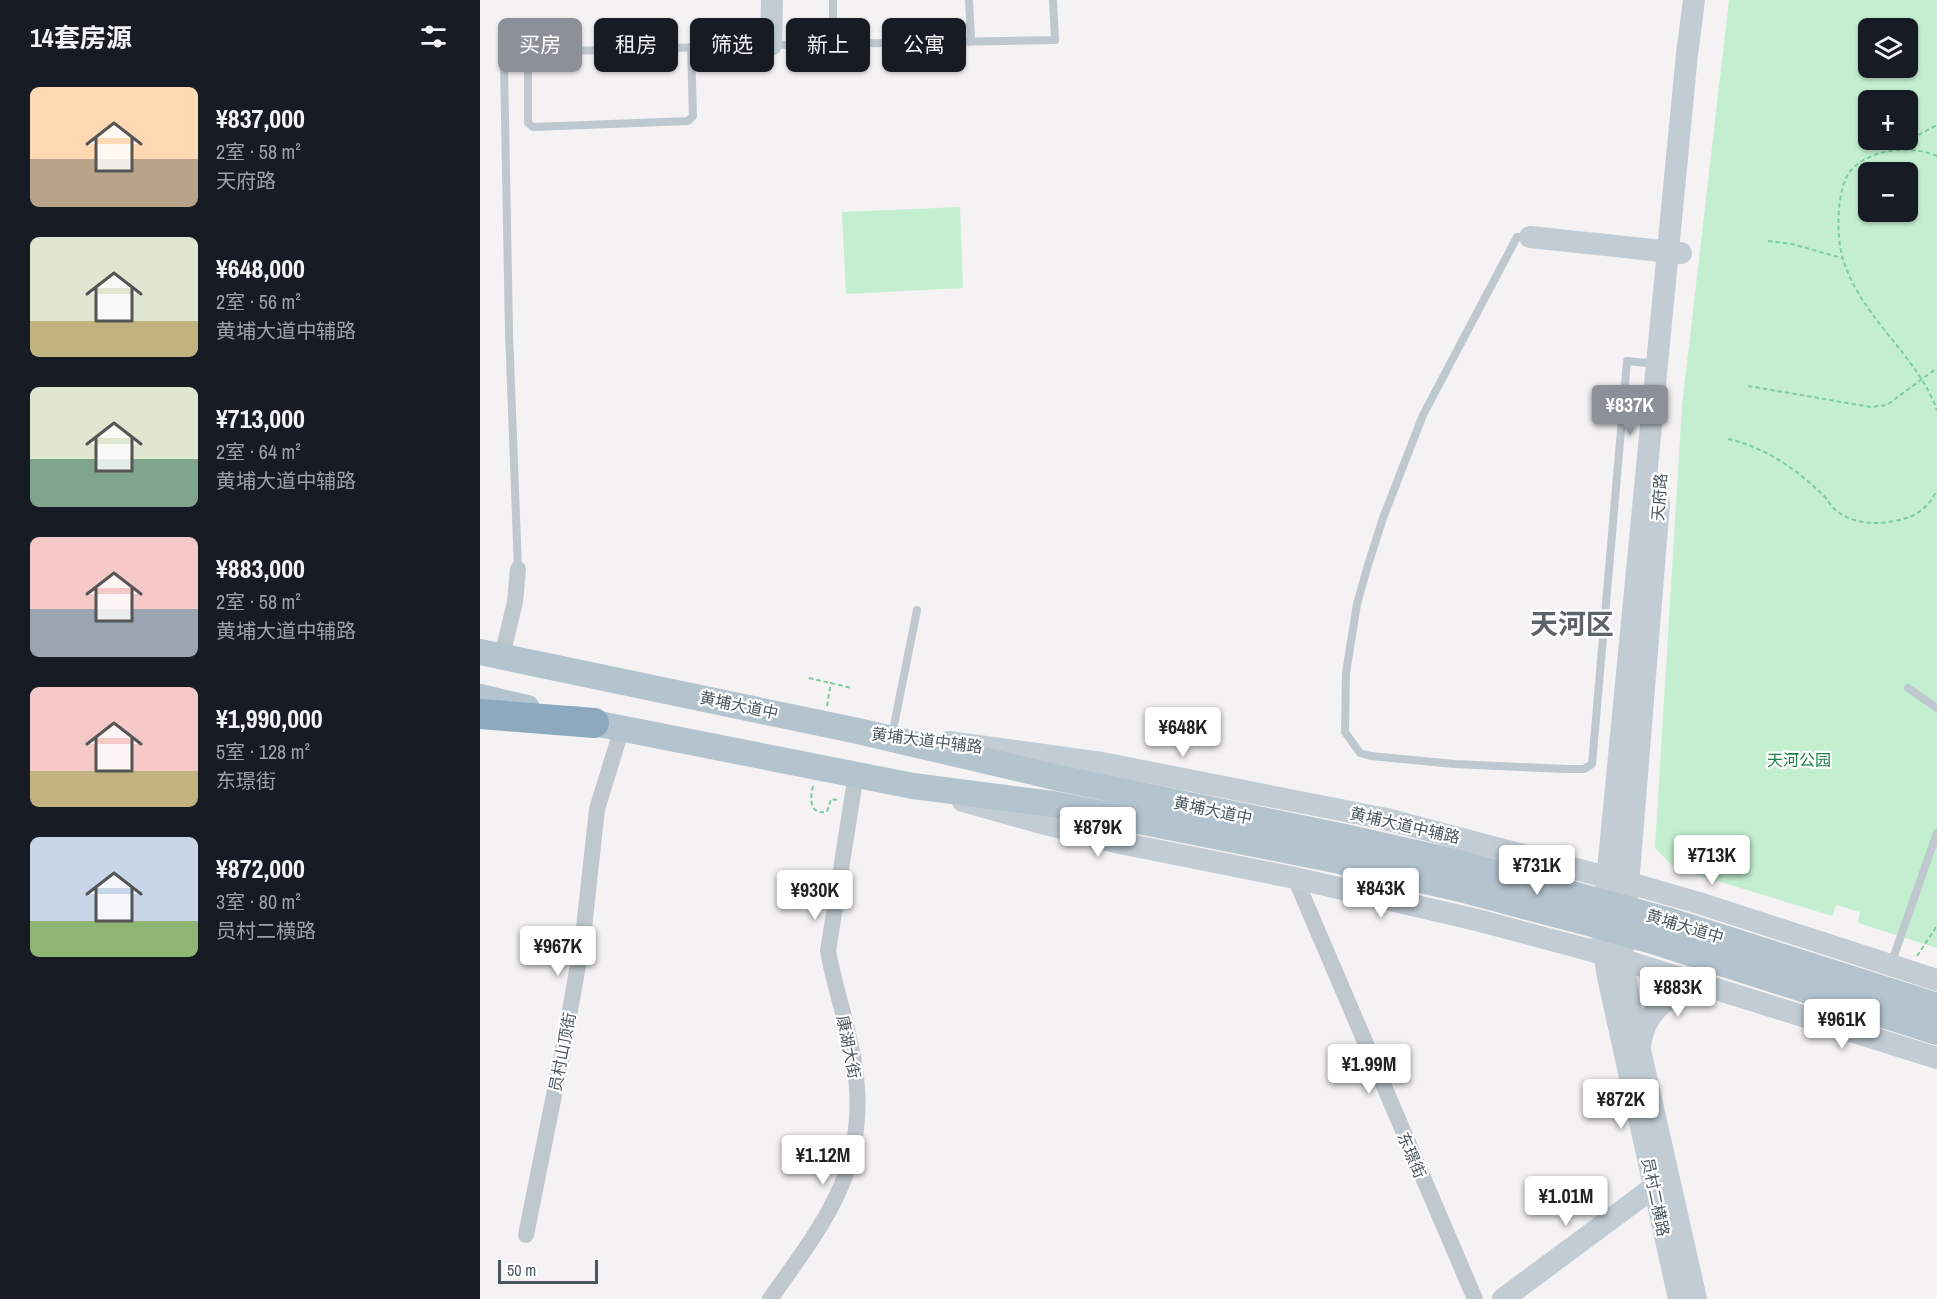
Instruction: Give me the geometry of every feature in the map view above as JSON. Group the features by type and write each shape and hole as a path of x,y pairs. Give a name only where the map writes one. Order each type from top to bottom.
{"highway":[{"path":"480,714 608,726"}],"main road":[{"path":"772,0 772,18"},
{"name":"天府路","path":"1613,956 1602,932 1618,880 1667,402 1687,54 1694,0"},
{"name":"天府路","path":"1618,880 1657,364 1708,0"},
{"path":"1530,237 1674,253"},
{"name":"黄埔大道中","path":"491,654 858,731 1063,779 1342,849 1460,889 1908,1010 1937,1032"},
{"name":"黄埔大道中","path":"480,697 608,726 913,786 1053,804 1342,849"},
{"name":"黄埔大道中辅路","path":"858,731 1071,757 1386,819 1618,880 1937,980"},
{"path":"913,786 1034,822 1110,841 1295,878 1477,920 1613,956 1937,1058"},
{"path":"1477,920 1502,912 1510,907 1517,895 1518,871 1496,847"},
{"path":"1759,1002 1747,988 1742,976 1741,964 1746,948 1766,934 1783,931"},
{"name":"员村二横路","path":"1613,956 1625,980 1696,1299"},
{"name":"员村二横路","path":"1613,956 1654,1187 1679,1299"},
{"path":"1640,1049 1645,1023 1660,1005 1684,993 1716,989"},
{"name":"黄埔大道中","path":"1908,1010 1937,1006"},
{"path":"1503,1299 1654,1187"}],"street":[{"path":"491,654 515,602 518,569"},
{"name":"员村山顶街","path":"526,1235 583,937 608,726"},
{"name":"康湖大街","path":"770,1299 809,1244 837,1197 850,1165 856,1134 854,1065 828,951 856,774"},
{"name":"东璟街","path":"1295,878 1475,1299"}],"lane":[{"path":"833,0 833,18"},
{"path":"969,0 971,39 969,42"},
{"path":"870,43 1055,40 1053,0"},
{"path":"691,47 693,116 688,122 532,127 528,123 528,60 534,52 691,47"},
{"path":"504,72 509,332 518,569"},
{"path":"1530,237 1517,237 1466,332 1423,415 1383,518 1357,604 1346,673 1345,732 1360,753 1454,764 1566,769 1584,769 1592,764 1628,361 1657,364"},
{"path":"892,735 917,609"},
{"path":"1908,688 1937,708"},
{"path":"1898,967 1937,833"}],"path":[{"path":"1918,135 1937,125"},
{"path":"1889,150 1867,159 1851,170 1839,202 1842,258 1856,292 1905,356 1937,410"},
{"path":"1916,150 1937,156"},
{"path":"1768,241 1792,244 1842,258"},
{"path":"1748,386 1870,407 1887,405 1937,368"},
{"path":"1728,439 1758,448 1785,463 1824,496 1837,512 1856,521 1885,523 1913,516 1931,501 1937,490"},
{"path":"809,678 852,688"},
{"path":"811,794 812,807 823,813 827,812 831,799"},
{"path":"1898,967 1937,926"}],"green space":[{"name":"天河公园","path":"1729,0 1937,0 1937,948 1858,923 1860,912 1836,905 1832,916 1675,868 1655,848 1682,406"},
{"path":"960,207 963,288 846,294 842,212"}],"district":[{"name":"天河区","path":"1572,624"}]}
